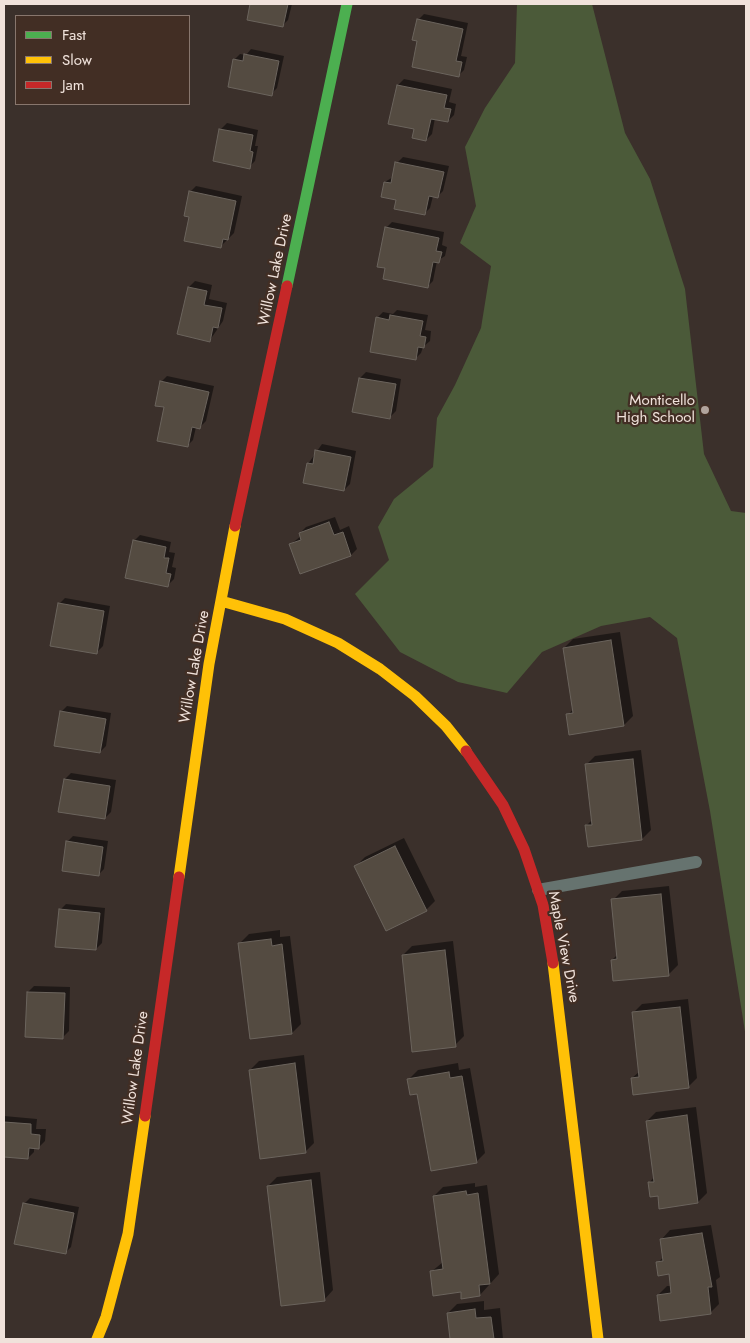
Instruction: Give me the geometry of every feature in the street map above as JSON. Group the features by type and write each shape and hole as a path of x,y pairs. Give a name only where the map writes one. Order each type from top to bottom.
{"street":[{"name":"Willow Lake Drive","path":"97,1339 106,1317 128,1234 167,948 209,664 347,4"},
{"name":"Maple View Drive","path":"221,601 285,618 338,643 380,669 415,696 446,726 477,764 503,805 524,849 538,890 550,944 562,1026 598,1339"}],"lane":[{"path":"538,890 696,862"}],"green space":[{"path":"517,4 592,4 625,133 650,179 685,289 704,454 731,511 746,513 746,1038 710,811 677,638 650,617 601,626 542,652 507,693 458,682 400,652 355,594 389,560 378,527 394,499 433,467 437,418 455,385 481,328 491,266 460,243 476,206 465,147 485,108 515,63"}],"building":[{"path":"250,4 288,4 283,27 247,20"},
{"path":"417,19 463,29 456,61 462,62 459,77 412,67 417,41 412,40"},
{"path":"244,54 279,61 272,96 228,87 233,59 243,61"},
{"path":"397,85 447,95 444,108 451,109 448,122 431,119 426,141 412,138 414,129 388,124"},
{"path":"219,129 253,135 250,151 253,152 250,169 213,161"},
{"path":"395,162 444,172 438,198 429,196 425,215 394,209 396,200 381,197 384,182 391,183"},
{"path":"189,191 236,201 228,240 223,239 221,248 184,241 189,217 184,216"},
{"path":"385,227 439,238 436,251 442,252 439,263 433,262 428,288 383,279 385,268 377,267"},
{"path":"188,287 207,291 204,305 222,308 218,328 213,327 210,342 177,334"},
{"path":"390,315 423,321 420,336 426,337 424,348 418,347 416,360 370,352 376,317 389,320"},
{"path":"359,378 396,384 390,419 352,412"},
{"path":"160,381 209,392 200,429 192,427 188,447 157,441 164,407 155,406"},
{"path":"315,450 351,457 344,491 303,483 307,463 313,464"},
{"path":"329,522 334,535 343,532 351,556 300,574 289,544 301,540 299,533"},
{"path":"133,540 166,547 164,558 169,558 166,573 171,574 168,587 125,578"},
{"path":"58,603 104,611 97,654 50,646"},
{"path":"611,640 624,726 569,735 566,714 573,713 563,648"},
{"path":"60,711 106,719 100,753 54,746"},
{"path":"633,759 642,840 588,847 585,825 592,825 585,764"},
{"path":"64,779 110,786 105,819 58,812"},
{"path":"66,841 103,847 99,876 62,871"},
{"path":"395,846 427,911 386,931 354,866"},
{"path":"661,894 669,976 613,981 611,960 617,959 611,899"},
{"path":"59,909 100,913 96,950 55,947"},
{"path":"271,939 272,946 282,944 292,1034 250,1039 238,943"},
{"path":"445,950 456,1047 412,1052 402,955"},
{"path":"27,992 65,993 63,1039 25,1037"},
{"path":"680,1007 689,1088 633,1095 631,1078 639,1077 632,1012"},
{"path":"295,1063 306,1153 260,1159 249,1070"},
{"path":"449,1072 450,1078 462,1076 477,1163 431,1171 417,1094 410,1095 407,1079"},
{"path":"687,1115 698,1203 659,1209 658,1196 650,1197 648,1182 654,1182 646,1121"},
{"path":"4,1122 31,1124 31,1134 40,1135 39,1149 29,1148 28,1159 4,1157"},
{"path":"311,1180 325,1301 281,1306 267,1186"},
{"path":"466,1191 467,1195 478,1193 490,1284 479,1285 480,1296 461,1299 461,1292 433,1296 430,1271 443,1269 433,1196"},
{"path":"23,1203 74,1213 66,1254 14,1244"},
{"path":"702,1233 712,1287 708,1287 711,1314 660,1321 657,1295 671,1293 669,1274 658,1276 656,1262 663,1261 660,1239"},
{"path":"475,1309 476,1318 491,1317 494,1339 450,1339 447,1313"}],"traffic: fast":[{"path":"287,286 347,4"}],"traffic: slow":[{"path":"179,877 209,664 235,526"},
{"path":"221,601 285,619 338,643 380,669 415,696 446,726 466,751"},
{"path":"553,963 598,1339"},
{"path":"97,1339 106,1317 128,1234 145,1116"}],"traffic: jam":[{"path":"235,526 287,286"},
{"path":"466,751 503,805 524,849 543,905 553,963"},
{"path":"145,1116 179,877"}],"place":[{"name":"Monticello High School","path":"705,410"}]}
